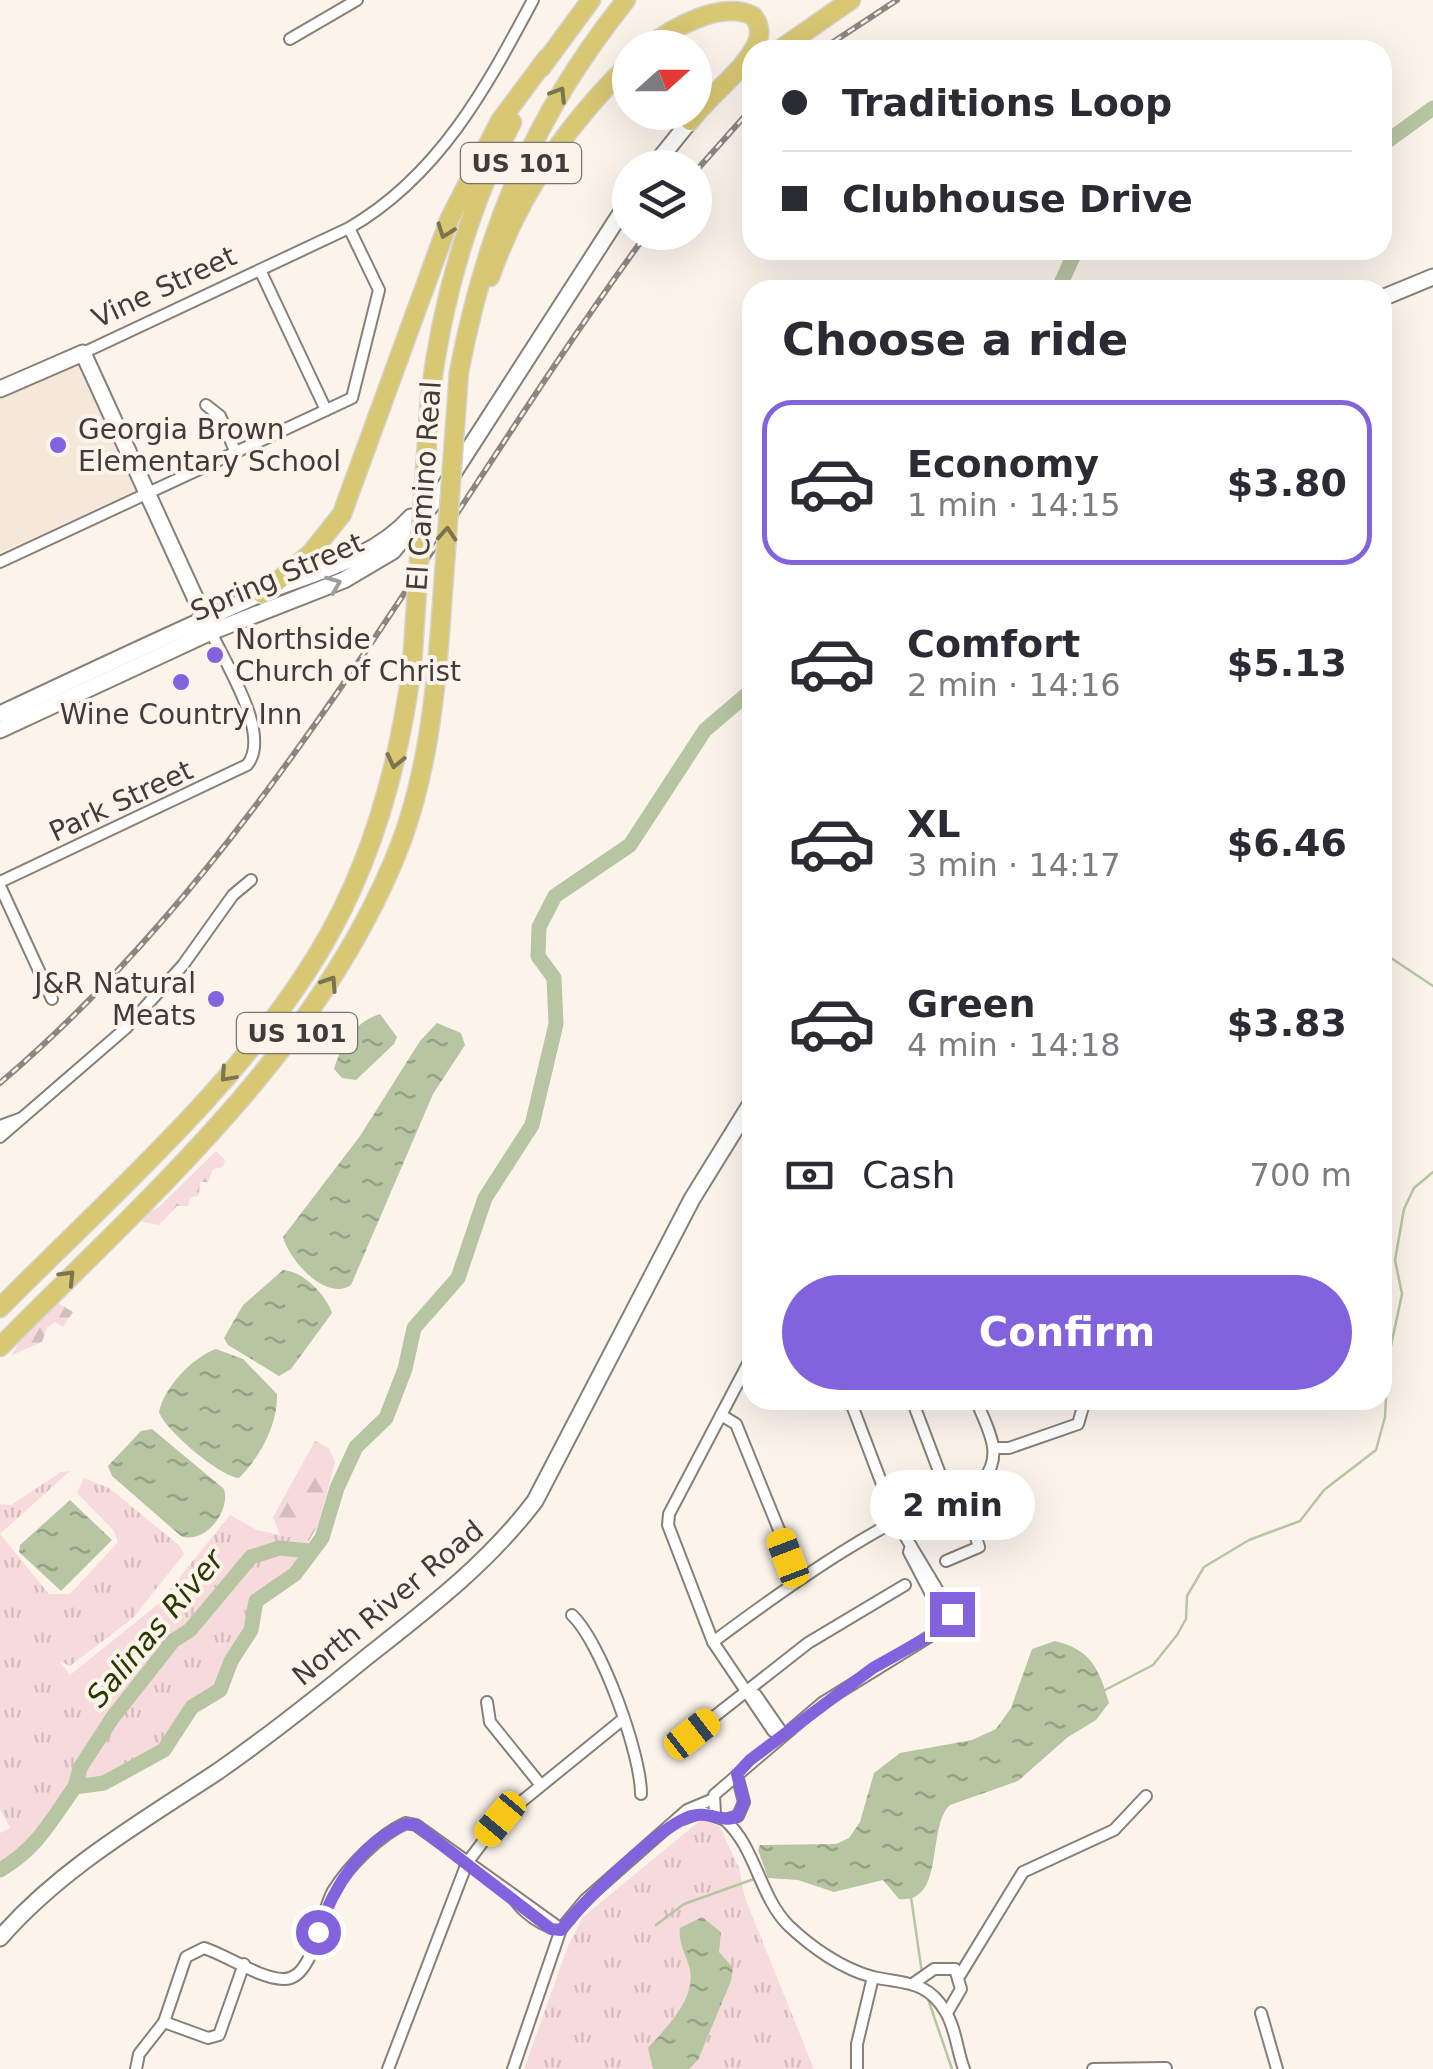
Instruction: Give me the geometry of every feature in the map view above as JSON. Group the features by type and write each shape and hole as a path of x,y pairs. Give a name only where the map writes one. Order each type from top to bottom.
{"highway":[{"name":"El Camino Real","path":"0,1308 235,1066 320,950 369,847 392,773 412,665 430,396 453,270 477,196 548,58 591,0"},
{"name":"El Camino Real","path":"0,1347 256,1081 302,1026 343,964 403,836 436,690 460,372 486,252 532,140 591,44 626,0"},
{"path":"793,40 851,0"},
{"path":"671,30 696,11 722,1 737,4 757,20 760,32 756,40"},
{"path":"262,594 311,554 342,514 450,218 500,121 548,58"},
{"path":"712,96 742,61"},
{"path":"712,103 742,78"},
{"path":"464,348 496,260 548,158 612,81"}],"main road":[{"path":"667,150 683,130"},
{"name":"Spring Street","path":"0,730 262,594 362,553 400,530 504,388 612,226"},
{"path":"1392,294 1433,277"},
{"path":"83,352 208,625"},
{"name":"Vine Street","path":"0,389 83,352"},
{"name":"Spring Street","path":"0,714 208,625 344,580 393,551 438,498 504,388"},
{"name":"North River Road","path":"0,1938 22,1913 121,1834 220,1769 332,1685 453,1588 508,1536 544,1484 692,1199 742,1118"}],"street":[{"path":"290,39 357,0"},
{"name":"Vine Street","path":"83,352 349,228 386,206 457,132 477,105 533,0"},
{"path":"0,562 352,398 379,290 349,228"},
{"path":"260,270 326,410"},
{"path":"206,405 220,416 236,453"},
{"name":"Park Street","path":"0,884 237,772 256,754 253,724 208,625"},
{"path":"0,1126 22,1118 99,1056 155,999 233,895 251,880"},
{"path":"0,884 52,999"},
{"path":"0,1137 18,1126 22,1118"},
{"path":"742,1376 668,1521 713,1642 746,1691 756,1695 783,1734"},
{"path":"513,2069 561,1930 585,1900 688,1810 711,1800 783,1734 873,1668 932,1635 961,1631 965,1619 947,1615 896,1521 854,1410"},
{"path":"916,1410 948,1495"},
{"path":"713,1642 799,1579 896,1521 983,1480 991,1470 994,1448 980,1410"},
{"path":"994,1448 1010,1448 1078,1424 1082,1410"},
{"path":"722,1416 736,1424 799,1579"},
{"path":"946,1561 980,1547 961,1488"},
{"path":"692,1734 808,1642 905,1585"},
{"path":"572,1615 592,1642 637,1760 641,1794"},
{"path":"932,1635 947,1615"},
{"path":"486,1702 490,1722 540,1784"},
{"path":"388,2069 467,1863 500,1819 622,1720"},
{"path":"737,1774 737,1790 744,1802 743,1843"},
{"path":"724,1788 737,1790"},
{"path":"947,2013 973,1950 1023,1872 1114,1830 1146,1796"},
{"path":"711,1800 743,1843 785,1922 829,1957 872,1977 914,1982 933,1996 947,2013 964,2069"},
{"path":"682,1819 702,1812 733,1820 741,1811"},
{"path":"136,2069 139,2054 164,2022 186,1957 204,1948 278,1979 302,1972 330,1896 344,1874 395,1828 416,1825 512,1895 516,1903 551,1929 561,1930"},
{"path":"914,1982 973,1950"},
{"path":"164,2022 208,2038 220,2035 244,1964"},
{"path":"947,1966 960,1975"},
{"path":"932,1971 933,1996"},
{"path":"857,2069 862,2014 872,1977"},
{"path":"933,1996 958,1994"},
{"path":"1261,2013 1277,2069"},
{"path":"1093,2069 1166,2068"}],"shaded area":[{"name":"Georgia Brown Elementary School","path":"77,365 137,490 0,553 0,399"}],"green space":[{"path":"216,1151 225,1160 223,1167 213,1169 208,1182 200,1182 199,1195 190,1198 188,1206 177,1206 159,1225 143,1222 141,1216 159,1207"},
{"path":"56,1302 73,1312 63,1327 55,1322 47,1328 42,1342 12,1355 24,1333"},
{"path":"315,1441 329,1448 335,1462 318,1525 309,1541 280,1535 273,1517"},
{"path":"70,1471 0,1534 0,1504 11,1505 61,1472"},
{"path":"84,1478 109,1488 179,1545 184,1554 133,1618 70,1666 59,1661 70,1675 157,1605 230,1515 257,1530 309,1541 292,1572 252,1601 246,1628 215,1688 185,1710 162,1745 112,1774 75,1782 34,1839 0,1862 0,1833 10,1828 0,1809 0,1534 49,1594 70,1594 118,1542 114,1531 77,1493"},
{"path":"702,1819 720,1827 739,1868 745,1898 814,2069 524,2069 568,1946 583,1917"}],"water":[{"path":"380,1014 397,1037 394,1044 356,1080 342,1078 334,1069 340,1051 356,1029"},
{"path":"437,1023 461,1033 465,1045 433,1094 351,1285 331,1288 301,1267 283,1237 360,1136 420,1041"},
{"path":"283,1270 313,1285 332,1313 291,1369 279,1376 228,1345 224,1338 243,1305"},
{"path":"216,1349 243,1359 277,1394 266,1439 239,1478 219,1470 194,1451 171,1430 159,1412 181,1374"},
{"path":"152,1429 224,1489 220,1516 198,1536 181,1536 112,1476 108,1466 141,1431"},
{"path":"70,1500 112,1540 61,1591 19,1552 20,1545"},
{"path":"1055,1641 1077,1650 1092,1662 1109,1703 1096,1720 1068,1737 1018,1781 950,1805 943,1816 923,1890 914,1897 899,1899 883,1880 834,1892 798,1880 768,1878 758,1850 760,1845 836,1844 849,1838 860,1822 874,1773 900,1753 972,1740 996,1729 1011,1708 1032,1649"},
{"path":"702,1917 721,1932 719,1952 733,1968 731,1981 698,2060 689,2069 653,2069 648,2048 679,2011 689,1989 691,1978 680,1928"}],"waterway":[{"name":"Salinas River","path":"1392,138 1433,108"},
{"name":"Salinas River","path":"1062,280 1072,260"},
{"name":"Salinas River","path":"0,1870 34,1843 75,1787 104,1783 164,1750 192,1707 220,1690 231,1661 251,1630 256,1601 295,1574 322,1538 337,1488 356,1447 386,1418 405,1369 414,1328 458,1278 485,1198 532,1125 556,1024 554,978 538,956 539,927 555,896 630,845 705,730 742,699"},
{"path":"1392,959 1433,986"},
{"path":"1392,1341 1402,1294 1395,1260 1404,1209 1414,1188 1433,1172"},
{"path":"1105,1690 1153,1665 1186,1619 1187,1596 1204,1567 1249,1540 1300,1521 1324,1490 1376,1450 1385,1410"},
{"name":"Salinas River","path":"75,1787 80,1768 113,1717 173,1641 190,1630 251,1557 279,1548 309,1551"},
{"path":"656,1925 684,1904 754,1879"},
{"path":"911,1897 922,1973"},
{"path":"927,1996 952,2069"}],"railway":[{"path":"836,40 897,0"},
{"path":"712,153 742,119"},
{"path":"0,1083 97,992 186,893 269,788 635,250"}],"place":[{"name":"Georgia Brown Elementary School","path":"58,445"},
{"name":"Northside Church of Christ","path":"215,655"},
{"name":"Wine Country Inn","path":"181,682"},
{"name":"J&R Natural Meats","path":"216,999"}],"route":[{"path":"318,1932 330,1896 344,1874 395,1828 406,1824 416,1825 512,1895 516,1903 551,1929 561,1930 585,1900 682,1819 702,1812 725,1820 738,1816 744,1802 737,1790 737,1774 750,1760 873,1668 932,1635 954,1635 961,1631 965,1619 952,1614"}]}
